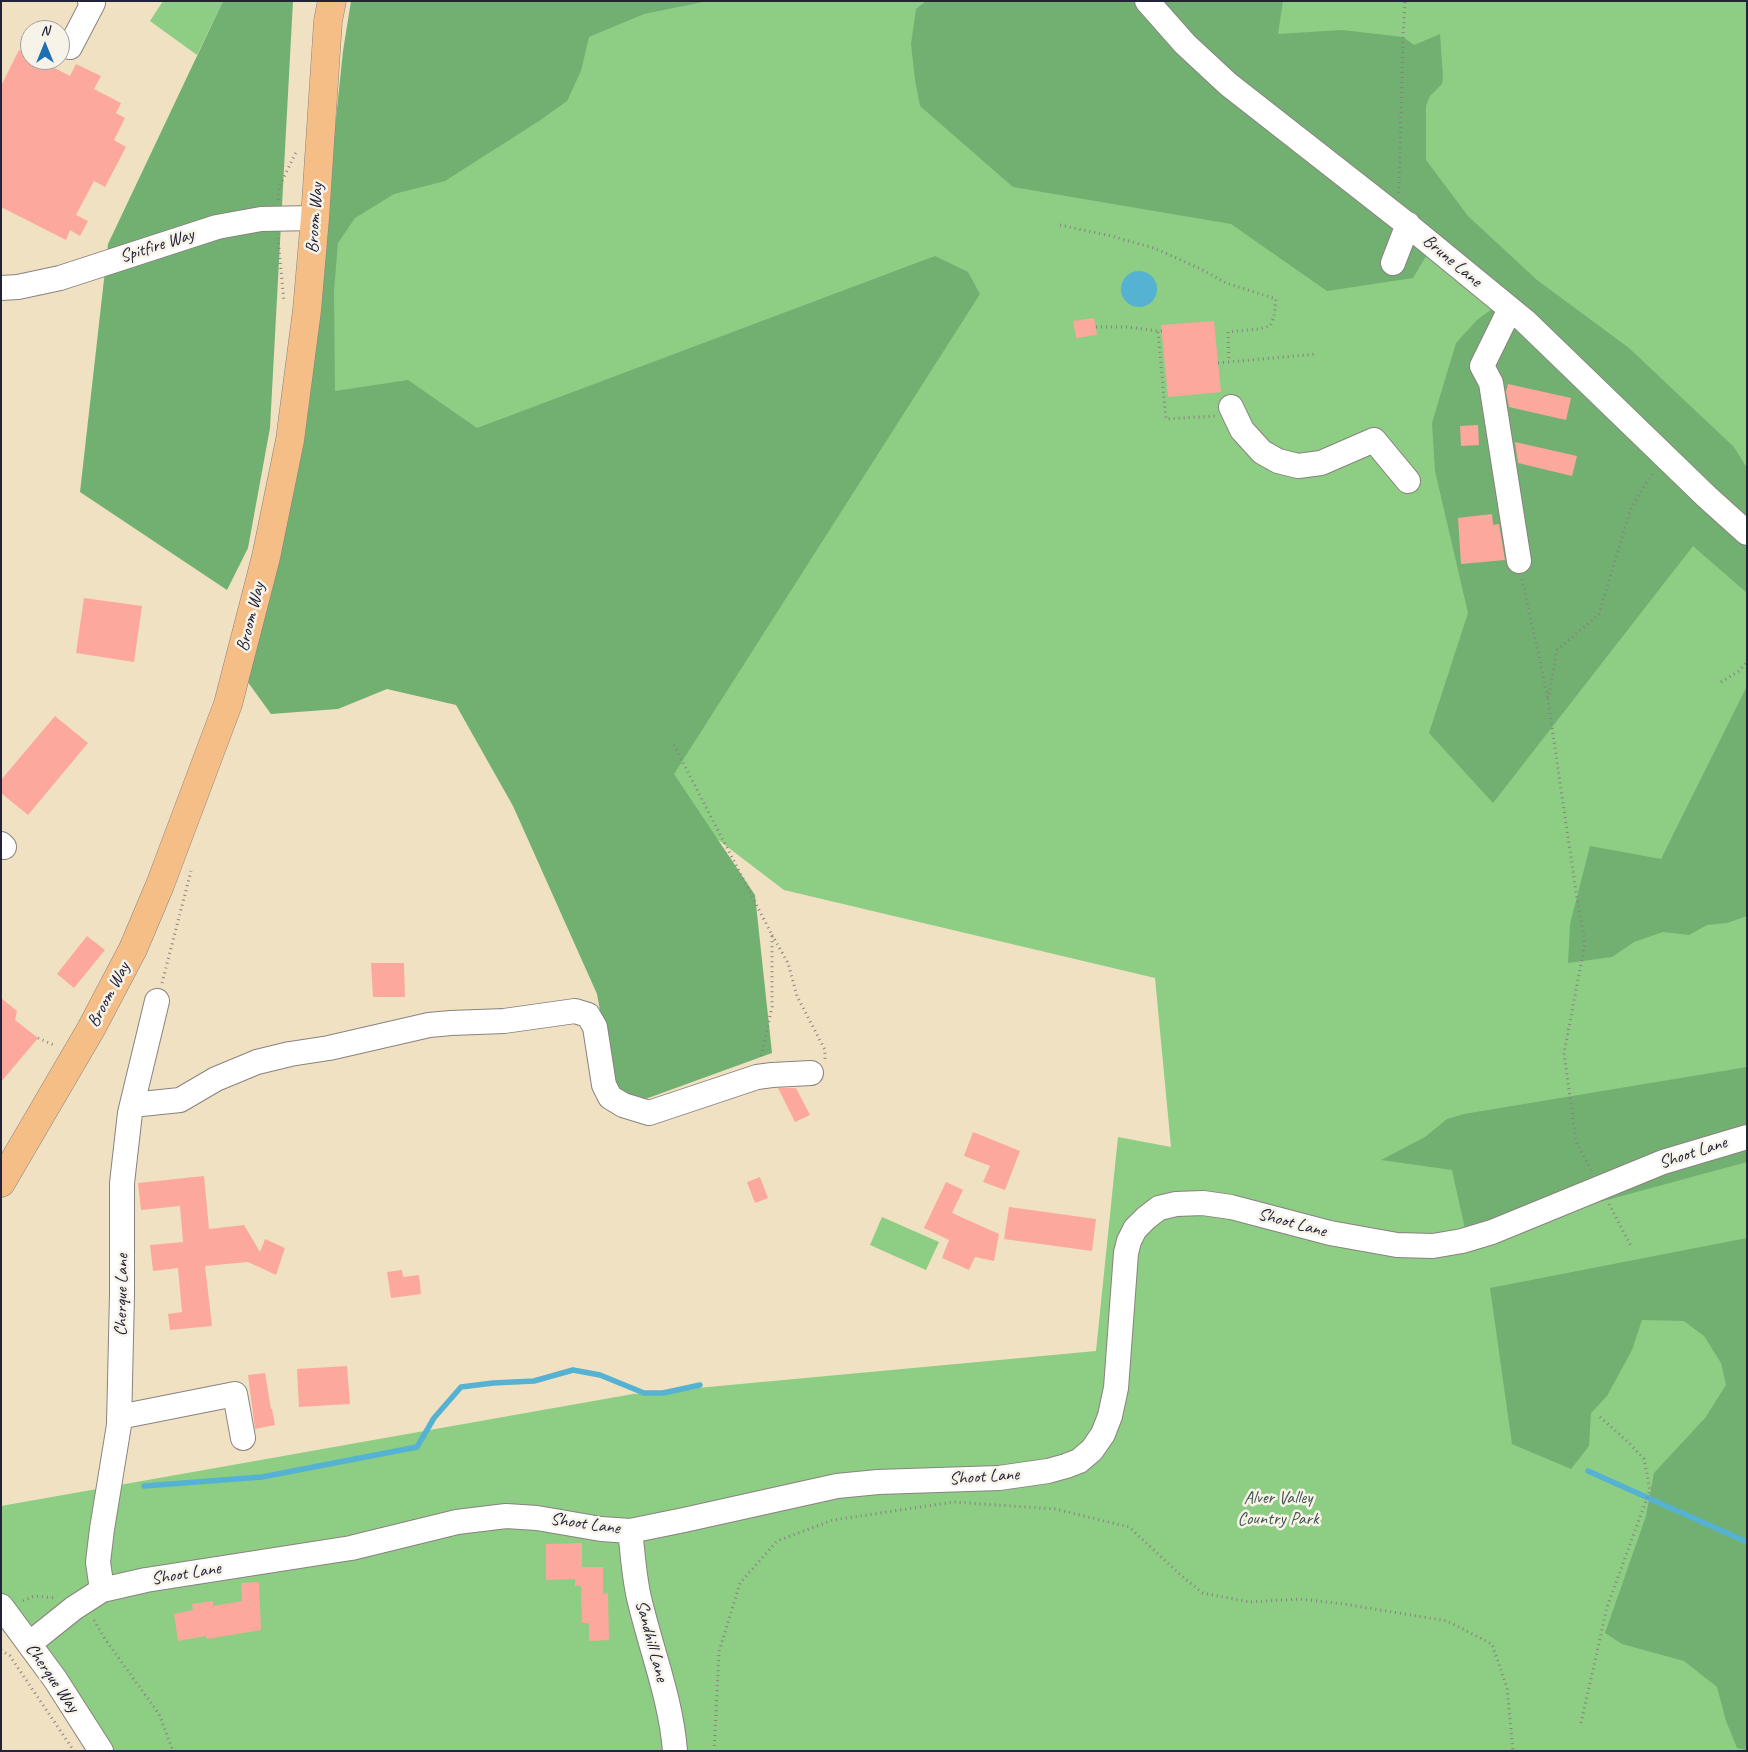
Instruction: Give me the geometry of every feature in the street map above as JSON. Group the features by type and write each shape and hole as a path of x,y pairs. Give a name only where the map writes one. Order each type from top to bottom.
{"main road":[{"name":"Broom Way","path":"1,1184 91,1029 133,949 160,885 228,704 266,557 290,440 307,310 316,218 328,21 332,1"}],"street":[{"path":"70,47 93,2 90,1"},
{"name":"Brune Lane","path":"1147,1 1186,44 1228,84 1402,220 1524,320 1747,533"},
{"name":"Spitfire Way","path":"1,288 33,285 60,278 217,227 245,221 277,218 316,218"},
{"path":"1393,263 1402,220"},
{"path":"1510,309 1482,366 1491,383 1519,561"},
{"path":"1233,411 1242,430 1255,445 1262,452 1278,461 1298,466 1321,463 1374,440 1408,481"},
{"name":"Cherque Lane","path":"87,1600 98,1562 119,1417 122,1183 132,1105 157,1001"},
{"path":"132,1105 180,1100 216,1079 257,1062 290,1054 329,1048 429,1025 504,1021 575,1011 588,1015 595,1027 604,1085 610,1097 623,1105 649,1113 752,1078 810,1073"},
{"name":"Shoot Lane","path":"29,1644 87,1600 146,1580 351,1548 457,1522 506,1516 538,1518 601,1529 630,1530 837,1486 878,1482 999,1478 1048,1471 1079,1460 1092,1450 1103,1434 1116,1388 1126,1253 1129,1241 1140,1224 1159,1208 1176,1204 1204,1203 1231,1207 1330,1233 1397,1245 1433,1246 1462,1241 1492,1232 1663,1162 1747,1137"},
{"path":"119,1417 235,1394 243,1438"},
{"name":"Sandhill Lane","path":"630,1530 639,1601 656,1657 674,1736 675,1751"},
{"name":"Cherque Way","path":"3,1607 55,1678 101,1751"}],"path":[{"path":"1402,220 1400,181 1403,37 1406,1"},
{"path":"284,305 277,218 279,187 298,148"},
{"path":"1060,225 1154,248 1201,269 1226,283 1276,300 1274,317 1270,326 1228,332 1229,362"},
{"path":"1096,327 1128,327 1160,332 1166,419 1233,411"},
{"path":"1218,363 1316,354"},
{"path":"1548,700 1557,650 1599,614 1631,508 1663,454"},
{"path":"1519,561 1548,700 1585,944 1564,1053 1576,1141 1632,1248"},
{"path":"1721,682 1739,671 1747,662"},
{"path":"674,745 788,963 797,996 825,1050 825,1065 810,1073"},
{"path":"157,1001 192,870"},
{"path":"752,1078 760,1063 772,1007 772,935"},
{"path":"38,1038 64,1049"},
{"path":"1580,1723 1607,1607 1650,1490 1644,1459 1598,1415"},
{"path":"714,1751 719,1652 740,1583 777,1542 834,1520 954,1502 1055,1510 1129,1527 1185,1579 1203,1592 1249,1602 1300,1599 1344,1604 1447,1621 1492,1644 1507,1688 1513,1751"},
{"path":"3,1607 34,1596 87,1600 105,1639 159,1714 173,1751"},
{"path":"1,1650 10,1656 74,1751"}],"green space":[{"path":"163,1 223,1 197,55 150,21"},
{"path":"223,1 293,1 270,428 248,548 227,590 80,492 108,244"},
{"path":"351,1 708,1 644,14 589,37 581,71 567,101 445,181 394,194 355,218 338,243 334,291 335,391 408,380 477,428 935,256 968,272 980,294 674,774 755,895 772,1053 640,1101 614,1087 597,994 513,806 456,705 387,689 338,709 271,714 242,674 323,243 343,51"},
{"name":"Alver Valley Country Park","path":"394,1 1747,1 1747,1751 104,1751 1,1610 1,1506 633,1394 1096,1351 1118,1137 1171,1147 1155,978 784,890 340,552 328,281"},
{"path":"926,1 1283,1 1278,34 1342,30 1403,37 1414,45 1440,34 1443,77 1442,84 1430,96 1426,106 1426,160 1468,216 1537,280 1629,348 1734,447 1747,468 1747,593 1693,546 1493,803 1429,733 1468,613 1435,471 1432,423 1456,343 1477,320 1512,294 1432,246 1413,278 1327,291 1231,224 1013,187 920,106 911,44 916,9"},
{"path":"1747,686 1747,916 1727,923 1707,925 1689,935 1663,932 1634,942 1612,957 1568,963 1570,924 1590,846 1661,859"},
{"path":"1747,1067 1747,1162 1467,1238 1452,1170 1381,1160 1425,1137 1447,1119 1464,1114"},
{"path":"882,1217 939,1242 926,1270 870,1245"},
{"path":"1747,1238 1747,1750 1737,1748 1726,1721 1717,1687 1684,1661 1622,1644 1605,1633 1646,1516 1654,1473 1705,1418 1726,1385 1721,1363 1704,1336 1684,1321 1642,1320 1632,1350 1607,1396 1591,1413 1589,1446 1571,1469 1512,1444 1490,1288"}],"water":[{"path":"1139,271 1146,272 1152,276 1156,282 1156,296 1152,302 1146,306 1139,307 1132,306 1126,302 1122,296 1121,289 1122,282 1126,276 1132,272"}],"building":[{"path":"19,50 20,70 58,70 70,76 76,64 101,76 94,89 121,103 116,113 125,118 114,140 126,147 105,187 94,181 76,215 88,221 80,236 70,230 66,240 1,207 1,86"},
{"path":"1094,318 1097,335 1076,338 1073,321"},
{"path":"1214,321 1221,392 1168,397 1161,325"},
{"path":"1508,384 1571,398 1566,420 1509,407 1506,392"},
{"path":"1478,425 1479,445 1461,446 1460,426"},
{"path":"1515,442 1577,456 1572,476 1518,463"},
{"path":"1492,514 1493,525 1499,524 1505,560 1461,564 1458,518"},
{"path":"84,598 142,606 134,662 76,653"},
{"path":"55,716 88,743 28,815 1,793 1,780"},
{"path":"87,936 105,950 74,988 57,974"},
{"path":"371,963 404,963 405,997 373,997"},
{"path":"1,998 17,1011 15,1020 38,1038 1,1082"},
{"path":"778,1088 796,1088 810,1115 795,1122"},
{"path":"973,1132 1020,1151 1005,1190 983,1182 990,1166 964,1156"},
{"path":"204,1176 209,1229 244,1225 260,1252 265,1239 285,1248 276,1275 248,1262 205,1266 212,1326 170,1330 168,1314 182,1312 178,1268 153,1271 150,1245 183,1242 180,1206 141,1210 138,1183"},
{"path":"760,1177 768,1198 755,1203 747,1182"},
{"path":"946,1182 963,1190 952,1213 999,1234 994,1261 975,1257 969,1270 942,1258 949,1240 924,1228"},
{"path":"1009,1207 1096,1219 1092,1251 1004,1239"},
{"path":"402,1270 403,1277 419,1275 421,1294 391,1298 387,1272"},
{"path":"347,1366 350,1404 299,1407 297,1369"},
{"path":"265,1373 275,1425 255,1429 248,1375"},
{"path":"582,1543 582,1567 603,1567 603,1594 608,1593 609,1640 589,1641 589,1623 582,1623 581,1586 575,1586 575,1579 546,1580 546,1544"},
{"path":"259,1582 261,1630 207,1639 206,1636 178,1641 174,1614 193,1610 192,1604 213,1601 213,1606 242,1601 241,1583"}],"waterway":[{"path":"144,1486 262,1477 417,1447 434,1418 461,1387 534,1381 573,1370 600,1375 644,1393 663,1393 700,1385"},
{"path":"1588,1471 1747,1542"}]}
